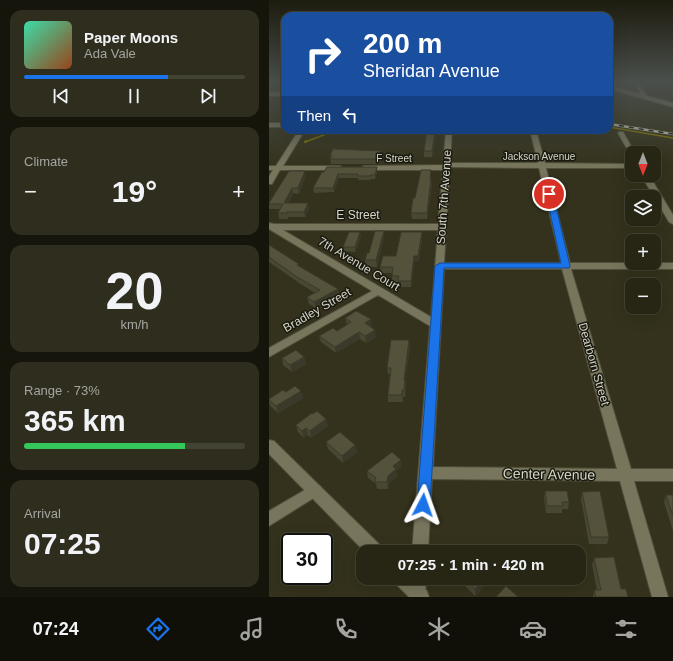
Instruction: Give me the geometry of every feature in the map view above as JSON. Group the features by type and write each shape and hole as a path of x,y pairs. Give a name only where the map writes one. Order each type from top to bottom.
{"street":[{"path":"269,125 281,125"},
{"path":"621,133 629,146"},
{"path":"269,182 299,134"},
{"name":"South 7th Avenue","path":"420,545 449,134"},
{"name":"Dearborn Street","path":"534,134 566,266 660,597"},
{"name":"Jackson Avenue","path":"446,166 625,166"},
{"name":"F Street","path":"357,168 446,166"},
{"path":"269,168 349,168"},
{"path":"649,182 673,222"},
{"name":"E Street","path":"271,226 442,227"},
{"name":"7th Avenue Court","path":"271,226 436,325"},
{"path":"440,266 673,266"},
{"name":"Bradley Street","path":"269,353 378,291"},
{"path":"269,445 369,545"},
{"name":"Center Avenue","path":"425,473 673,475"},
{"path":"269,519 315,490"}],"building":[{"path":"426,134 434,134 432,151 424,151"},
{"path":"333,149 381,151 379,159 330,159"},
{"path":"327,167 377,167 375,175 358,176 358,174 338,174 333,188 313,188 322,172 324,172"},
{"path":"421,170 431,170 427,213 411,213 413,198 415,198"},
{"path":"289,171 305,171 298,188 292,188 284,203 308,203 304,212 278,213 283,204 269,204"},
{"path":"375,231 384,231 376,260 365,260 367,253 369,253"},
{"path":"349,232 360,232 355,247 343,247"},
{"path":"401,232 422,232 418,256 414,256 411,281 398,281 399,276 392,276 393,267 380,267 383,256 396,256"},
{"path":"269,245 299,264 297,265 338,289 314,302 307,297 320,290 297,277 269,257"},
{"path":"356,311 371,319 365,323 375,330 365,336 359,332 335,347 319,336 333,328 337,331 351,322 345,318"},
{"path":"391,340 409,340 404,390 402,390 402,395 388,395 391,368 387,368"},
{"path":"296,350 304,357 290,365 282,358"},
{"path":"295,386 301,391 276,406 269,400 283,390 286,392"},
{"path":"317,411 326,419 310,431 306,428 302,431 296,425 312,413 313,414"},
{"path":"340,432 355,445 342,456 326,442"},
{"path":"392,452 401,460 393,466 396,469 388,476 387,482 375,482 376,478 367,471"},
{"path":"545,491 567,491 569,502 562,502 563,506 547,506"},
{"path":"600,491 609,537 591,537 582,492"},
{"path":"666,495 673,495 673,516"},
{"path":"614,557 621,589 626,589 628,597 596,597 594,590 601,590 594,558"},
{"path":"471,585 479,585 475,589"},
{"path":"506,586 518,597 496,597"}],"waterway":[{"path":"613,128 673,138"},
{"path":"307,141 305,142 326,134"}],"railway":[{"path":"613,125 673,134"}],"route":[{"path":"423,505 440,266 566,266 549,194"}]}
